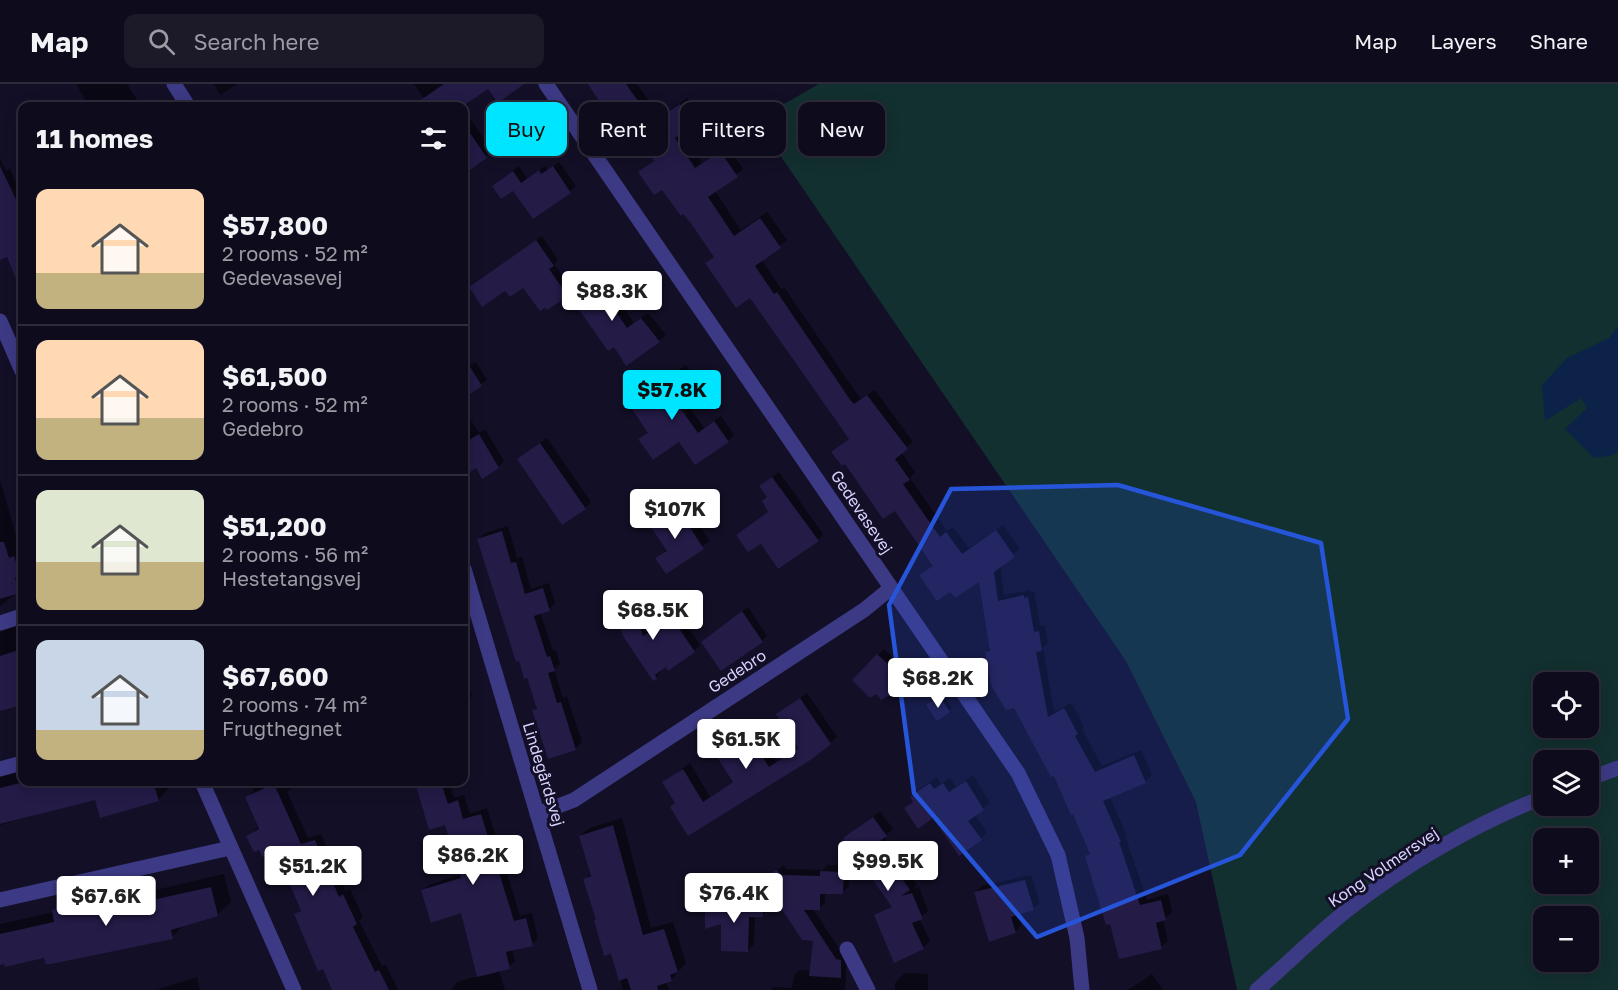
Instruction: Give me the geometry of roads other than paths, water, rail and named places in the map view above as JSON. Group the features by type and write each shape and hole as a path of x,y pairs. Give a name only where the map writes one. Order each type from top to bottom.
{"street":[{"path":"174,84 185,102"},
{"name":"Gedevasevej","path":"546,84 1018,773 1058,855 1077,938 1082,990"},
{"path":"0,321 18,362"},
{"name":"Lindegårdsvej","path":"468,582 590,990"},
{"name":"Gedebro","path":"537,814 583,794 864,609 891,588"},
{"path":"0,623 18,617"},
{"path":"0,769 18,764"},
{"path":"1599,775 1618,768"},
{"path":"204,786 293,988 276,990"},
{"name":"Kong Volmersvej","path":"1257,990 1346,911 1419,861 1501,813 1533,801"},
{"path":"0,900 230,848"},
{"path":"847,950 868,990"}],"water":[{"path":"1618,326 1618,450 1614,455 1594,458 1565,429 1587,408 1581,398 1545,421 1542,385 1567,358 1609,338"}]}
